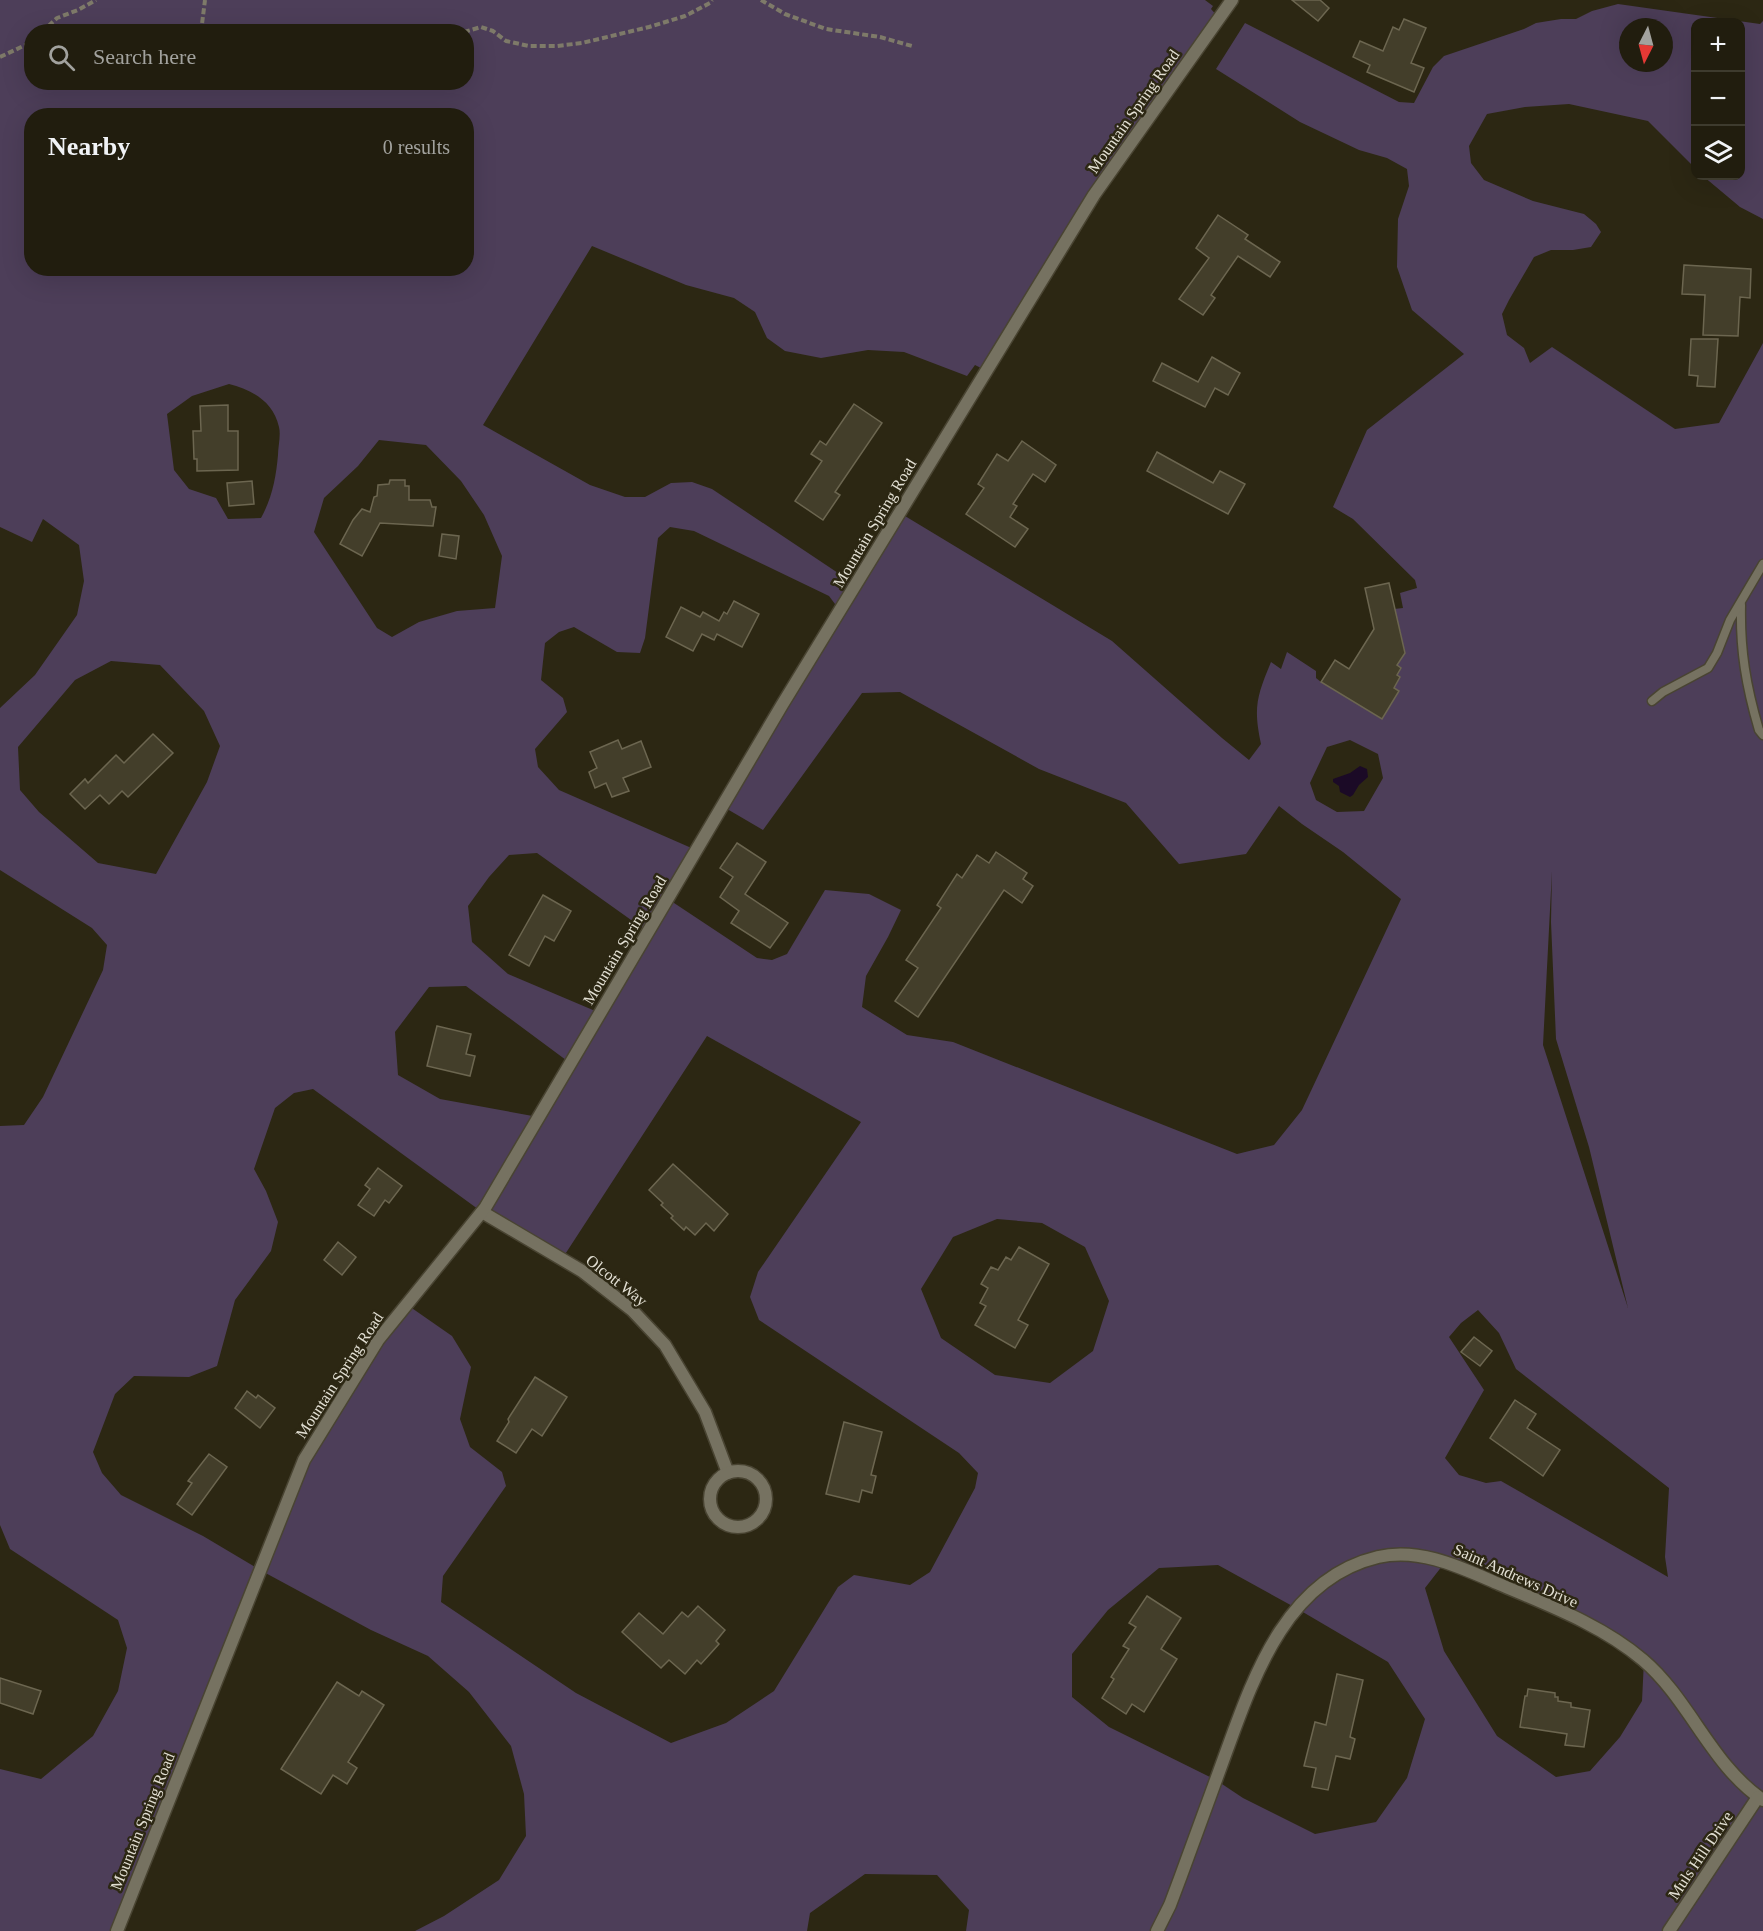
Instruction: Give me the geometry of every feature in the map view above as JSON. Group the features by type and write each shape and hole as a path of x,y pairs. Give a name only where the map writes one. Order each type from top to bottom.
{"street":[{"name":"Mountain Spring Road","path":"117,1931 304,1460 378,1340 482,1212 782,705 1094,195 1232,0"},
{"name":"Olcott Way","path":"482,1212 582,1271 632,1310 665,1346 705,1412 728,1473"},
{"path":"738,1471 751,1474 759,1481 765,1492 766,1502 763,1512 748,1525 729,1526 717,1519 711,1510 710,1496 713,1486 719,1478 728,1473 738,1471"},
{"name":"Saint Andrews Drive","path":"1157,1931 1170,1905 1253,1679 1276,1636 1296,1608 1323,1584 1351,1566 1379,1557 1407,1555 1446,1561 1540,1601 1616,1639 1644,1660 1667,1683 1728,1769 1761,1798"},
{"name":"Muls Hill Drive","path":"1669,1931 1761,1798"}],"lane":[{"path":"1652,701 1708,668 1741,601 1763,564"},
{"path":"1741,601 1740,640 1749,695 1763,735"}],"path":[{"path":"51,24 57,18 96,0"},
{"path":"202,24 205,0"},
{"path":"474,29 481,27 493,31 506,41 529,46 582,43 685,16 712,0"},
{"path":"761,0 785,14 826,29 880,37 912,46"},
{"path":"0,57 24,46"}],"shaded area":[{"path":"0,0 1205,0 1213,6 1211,9 1219,18 1094,195 987,371 975,365 967,376 904,352 868,350 821,358 785,351 767,338 755,312 734,298 686,285 592,246 483,425 590,485 625,497 645,497 671,483 692,482 712,489 856,585 900,513 1112,641 1249,760 1261,744 1257,711 1262,684 1271,662 1281,669 1287,652 1316,671 1316,678 1321,682 1382,719 1399,691 1394,688 1400,677 1397,675 1401,668 1397,665 1405,653 1400,631 1388,633 1394,609 1403,608 1400,593 1417,588 1415,580 1353,519 1333,507 1367,430 1464,354 1412,310 1397,267 1398,219 1409,186 1407,169 1387,158 1359,150 1300,122 1216,69 1245,23 1399,102 1414,103 1433,67 1444,56 1536,23 1576,19 1592,11 1618,4 1717,18 1691,18 1691,164 1648,121 1569,104 1525,107 1487,114 1469,146 1471,163 1484,180 1533,201 1584,214 1596,224 1601,232 1591,247 1551,250 1534,257 1509,300 1502,314 1507,335 1524,348 1530,363 1552,347 1675,429 1719,423 1763,343 1763,1931 966,1931 969,1910 937,1875 865,1874 810,1913 807,1931 415,1931 444,1916 499,1880 526,1836 524,1794 511,1746 469,1692 428,1656 371,1630 260,1570 117,1931 0,1931 0,1769 41,1779 93,1736 118,1691 127,1648 118,1620 10,1549 0,1525 0,1126 24,1125 43,1097 103,970 107,945 92,928 0,870 0,708 35,675 77,615 84,581 79,545 43,519 32,542 0,527","holes":["229,384 253,393 272,410 280,430 280,437 275,480 261,518 228,519 216,498 189,489 174,470 167,414 192,396","379,440 426,445 461,481 484,515 502,556 495,608 457,611 419,622 392,637 377,628 314,532 324,498 358,466","670,527 694,531 829,596 835,604 833,622 722,806 763,830 862,693 900,692 1039,769 1126,803 1179,864 1246,854 1279,806 1343,852 1401,899 1302,1110 1274,1145 1237,1154 953,1042 907,1035 862,1007 866,976 901,910 869,894 825,890 787,954 772,960 757,958 668,899 696,850 559,790 538,767 535,749 567,712 563,698 541,680 545,643 559,632 574,627 617,652 640,653 645,638 658,538","111,661 160,665 204,711 220,746 207,782 156,874 98,863 39,812 20,790 18,747 75,680","1350,740 1378,754 1383,778 1364,811 1337,812 1316,800 1310,783 1327,747","537,853 648,932 600,1013 508,974 472,942 468,906 489,877 509,855","1552,871 1551,922 1556,1039 1589,1147 1628,1308 1543,1045","466,986 570,1063 538,1117 440,1099 398,1075 395,1032 429,987","707,1036 861,1122 758,1272 750,1297 759,1320 959,1453 978,1473 975,1488 930,1572 910,1585 854,1575 838,1587 774,1691 726,1723 671,1743 576,1693 441,1602 443,1576 506,1486 502,1472 470,1447 460,1419 471,1367 452,1336 406,1304 304,1460 260,1570 203,1536 121,1495 102,1473 93,1452 115,1394 134,1376 189,1377 217,1366 235,1300 271,1251 278,1222 266,1191 254,1169 275,1108 294,1093 313,1089 482,1212 562,1259","997,1219 1042,1223 1085,1247 1109,1301 1093,1351 1050,1383 995,1375 941,1338 921,1289 953,1237","1478,1310 1499,1333 1516,1369 1669,1488 1665,1557 1668,1577 1501,1481 1486,1483 1459,1475 1445,1458 1484,1390 1449,1337 1461,1323","1446,1561 1616,1639 1644,1660 1642,1701 1620,1737 1590,1771 1556,1777 1497,1736 1444,1651 1425,1588","1218,1565 1388,1662 1425,1719 1407,1778 1376,1822 1315,1834 1243,1798 1216,1780 1109,1727 1072,1697 1072,1654 1108,1610 1159,1568"]},
{"path":"1763,21 1763,219 1740,207 1708,180 1745,180 1745,22 1760,24"},
{"path":"1360,766 1367,769 1368,777 1350,797 1340,792 1339,786 1333,782 1333,779 1350,773"}],"building":[{"path":"1292,0 1320,0 1329,8 1318,21"},
{"path":"1404,19 1426,28 1411,63 1424,68 1414,92 1367,72 1370,65 1353,57 1360,41 1383,51 1393,27 1399,30"},
{"path":"1218,215 1248,235 1245,239 1280,262 1270,277 1238,256 1211,295 1215,298 1203,315 1179,299 1209,258 1196,248"},
{"path":"1684,265 1751,269 1750,298 1740,297 1738,336 1703,335 1705,295 1682,294"},
{"path":"1691,339 1718,339 1715,387 1697,386 1698,376 1689,375"},
{"path":"1212,357 1240,373 1228,395 1215,388 1205,407 1153,381 1162,363 1198,382"},
{"path":"854,404 882,423 835,492 840,495 823,520 795,501 822,461 811,454 820,441 826,445"},
{"path":"228,405 228,431 238,431 238,470 197,471 193,431 201,431 200,406"},
{"path":"1022,441 1056,465 1045,482 1033,474 1013,504 1017,506 1010,517 1028,529 1015,547 966,514 984,488 978,484 997,454 1008,461"},
{"path":"1157,452 1213,483 1220,471 1245,484 1228,514 1147,471"},
{"path":"390,480 405,480 405,486 409,486 409,500 430,500 432,507 436,507 433,526 380,523 362,556 340,544 362,509 370,512 374,497 377,496 378,485 389,484"},
{"path":"252,481 254,504 229,506 227,483"},
{"path":"442,534 459,536 456,559 439,556"},
{"path":"1389,583 1405,653 1397,665 1401,668 1397,675 1400,677 1394,688 1399,691 1382,719 1321,682 1335,660 1349,669 1374,629 1365,588"},
{"path":"734,601 759,614 742,647 717,634 714,640 702,634 693,651 666,637 681,607 700,617 703,612 719,621 724,612 727,614"},
{"path":"153,734 173,753 128,797 122,791 109,804 100,795 85,809 70,794 85,779 88,783 116,755 124,763"},
{"path":"618,740 622,749 641,741 651,767 623,778 629,791 612,797 606,783 595,788 589,772 597,768 590,752"},
{"path":"737,843 766,862 745,894 788,923 770,948 731,923 739,911 720,897 733,877 720,868"},
{"path":"996,852 1027,873 1023,879 1033,886 1022,903 1004,890 918,1017 895,1001 918,968 906,960 941,908 937,905 957,874 962,878 977,855 989,863"},
{"path":"543,895 571,911 554,941 545,936 529,966 509,955"},
{"path":"437,1026 471,1034 466,1054 475,1056 470,1076 427,1066"},
{"path":"673,1164 728,1214 714,1231 706,1223 695,1235 686,1227 684,1230 671,1218 673,1216 661,1205 663,1203 649,1190"},
{"path":"378,1168 402,1186 389,1203 385,1200 374,1216 358,1205 370,1189 365,1185"},
{"path":"338,1242 356,1257 342,1275 324,1260"},
{"path":"1019,1247 1049,1264 1018,1320 1028,1325 1015,1348 975,1325 986,1306 980,1303 988,1288 981,1284 991,1267 998,1270 1006,1257 1011,1260"},
{"path":"1474,1337 1492,1351 1480,1366 1461,1352"},
{"path":"535,1377 567,1397 542,1436 532,1429 516,1453 497,1441"},
{"path":"247,1391 256,1398 258,1395 275,1408 260,1428 235,1408"},
{"path":"1515,1400 1536,1414 1527,1428 1560,1450 1543,1476 1490,1438"},
{"path":"844,1422 882,1432 871,1475 876,1476 872,1493 862,1490 859,1502 826,1494"},
{"path":"209,1454 227,1467 192,1515 177,1504 192,1483 188,1481"},
{"path":"1147,1596 1181,1618 1161,1649 1177,1659 1144,1712 1132,1704 1126,1714 1102,1698 1114,1679 1111,1677 1129,1649 1123,1646 1136,1627 1129,1623"},
{"path":"698,1606 725,1630 716,1641 719,1644 701,1664 697,1660 685,1674 669,1660 661,1668 622,1632 639,1613 663,1634 682,1612 688,1617"},
{"path":"1337,1674 1363,1680 1350,1737 1355,1739 1350,1759 1336,1756 1328,1790 1312,1787 1316,1768 1304,1766 1315,1722 1326,1725"},
{"path":"0,1678 41,1691 33,1714 0,1703"},
{"path":"337,1682 359,1696 362,1691 384,1705 348,1762 357,1768 347,1784 333,1775 321,1794 281,1769"},
{"path":"1528,1689 1555,1693 1558,1701 1571,1703 1571,1707 1590,1710 1584,1747 1565,1745 1567,1734 1520,1727"}]}
